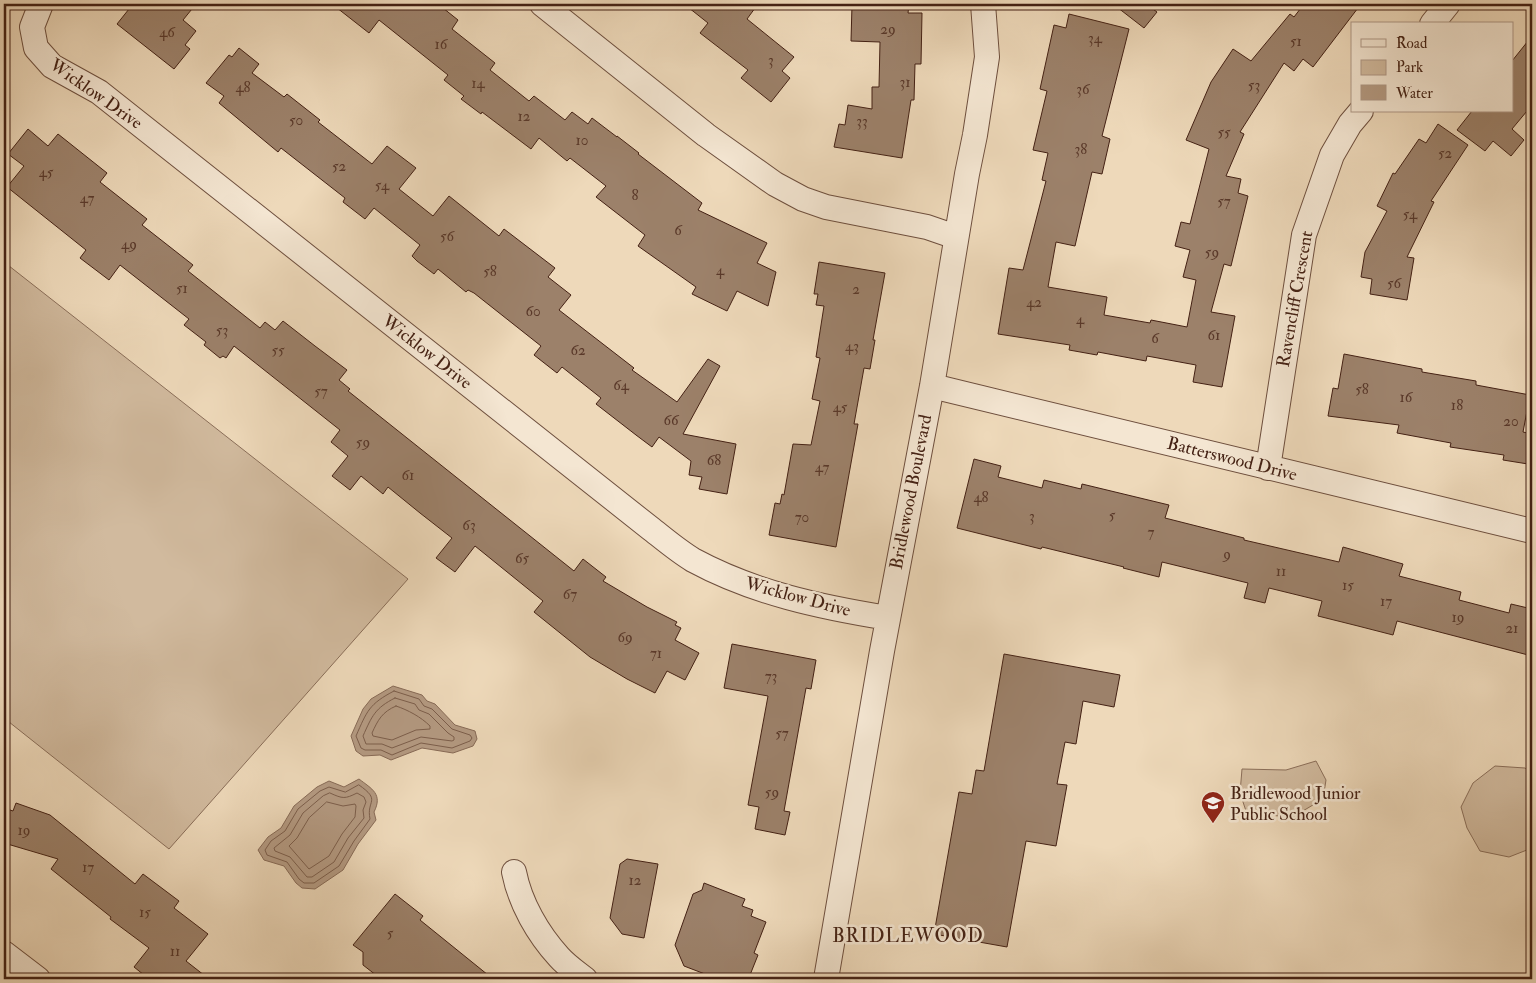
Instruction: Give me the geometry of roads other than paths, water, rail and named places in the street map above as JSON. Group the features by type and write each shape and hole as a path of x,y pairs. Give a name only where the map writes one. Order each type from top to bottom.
{"street":[{"name":"Wicklow Drive","path":"41,4 32,27 36,48 52,66 99,92 650,528 692,559 729,578 770,593 799,601 888,618"},
{"path":"542,4 706,135 775,184 803,199 826,207 927,227 956,237"},
{"name":"Bridlewood Boulevard","path":"826,979 888,618 932,386 956,237 975,135 986,57 983,4"},
{"path":"1434,22 1448,4"},
{"name":"Ravencliff Crescent","path":"1268,468 1304,235 1332,155 1350,124 1360,112"},
{"name":"Batterswood Drive","path":"932,386 1532,531"},
{"path":"514,872 518,890 541,934 559,958 585,979"},
{"path":"4,953 38,979"}],"water":[{"path":"393,686 422,695 427,701 435,704 455,725 475,731 477,739 473,746 453,753 422,748 391,760 380,755 363,756 356,751 351,736 363,709 371,699"},
{"path":"359,779 372,789 377,796 374,812 376,820 358,844 343,870 315,889 302,888 284,866 264,860 258,850 268,837 281,828 294,806 317,787 329,781 344,787"}],"place":[{"name":"Bridlewood Junior Public School","path":"1213,824"}],"district":[{"name":"BRIDLEWOOD","path":"908,936"}]}
